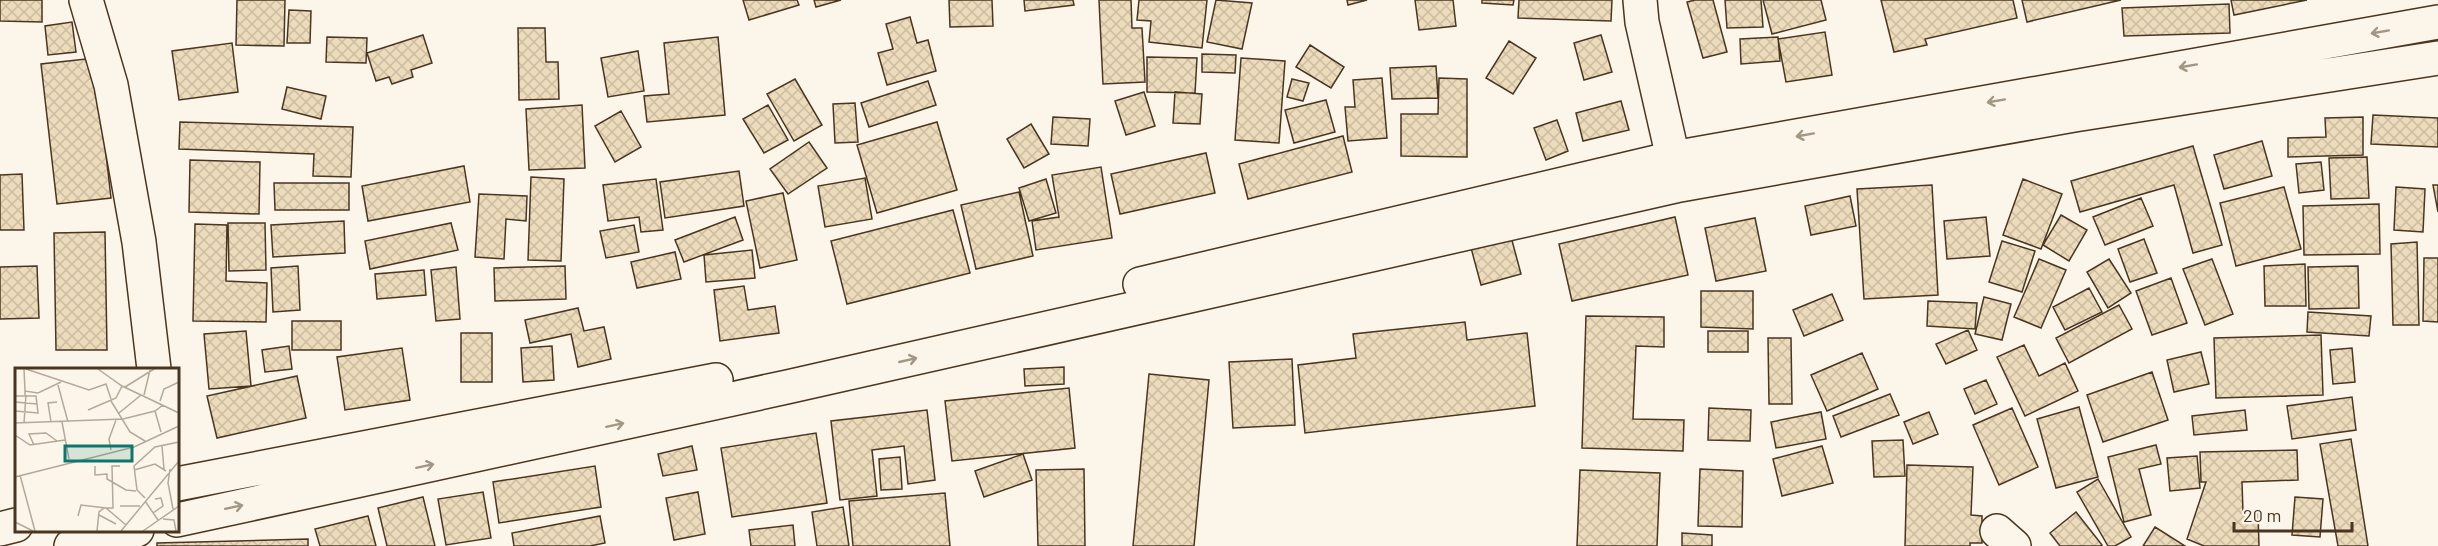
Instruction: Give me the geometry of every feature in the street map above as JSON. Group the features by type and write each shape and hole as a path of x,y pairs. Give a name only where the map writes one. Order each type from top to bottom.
{"street":[{"path":"86,0 113,96 139,242 154,368"},
{"path":"1640,0 1642,22 1673,159"},
{"path":"178,484 788,367 1673,159 2438,22"},
{"path":"178,520 799,385 1680,185 2062,117 2438,58"},
{"path":"0,529 15,525"},
{"path":"71,546 133,531"}],"building":[{"path":"0,0 42,0 42,22 0,21"},
{"path":"237,0 285,0 284,46 236,45"},
{"path":"743,0 797,0 799,5 749,20"},
{"path":"814,0 841,0 816,7"},
{"path":"949,0 992,0 993,26 950,27"},
{"path":"1024,0 1073,0 1074,5 1025,11"},
{"path":"1099,0 1131,0 1132,28 1142,28 1145,82 1103,84"},
{"path":"1139,0 1207,0 1202,48 1149,42 1151,21 1137,20"},
{"path":"1216,0 1252,3 1242,49 1207,42"},
{"path":"1347,0 1367,0 1348,5"},
{"path":"1415,0 1453,0 1456,26 1419,30"},
{"path":"1482,0 1514,0 1513,5 1482,3"},
{"path":"1519,0 1612,0 1611,21 1518,18"},
{"path":"1713,0 1727,52 1703,58 1687,2"},
{"path":"1725,0 1761,0 1763,27 1727,28"},
{"path":"1763,0 1821,0 1826,20 1772,34"},
{"path":"1881,0 2013,0 2017,18 1925,39 1927,45 1894,52"},
{"path":"2022,0 2121,0 2027,22"},
{"path":"2231,0 2307,0 2234,15"},
{"path":"2229,4 2230,33 2124,36 2122,8"},
{"path":"289,10 311,11 310,43 287,43"},
{"path":"910,17 917,43 928,40 936,71 887,85 878,53 893,49 886,24"},
{"path":"72,22 76,52 48,55 45,26"},
{"path":"518,28 545,28 546,62 558,62 559,99 519,100"},
{"path":"1825,32 1832,75 1786,82 1778,39"},
{"path":"423,35 432,63 411,70 413,77 392,84 389,77 376,81 367,53"},
{"path":"1601,35 1612,72 1584,80 1574,43"},
{"path":"327,37 367,38 366,63 326,62"},
{"path":"718,37 725,115 647,122 644,96 669,94 664,43"},
{"path":"1778,37 1780,61 1741,64 1740,39"},
{"path":"1509,41 1536,58 1513,94 1486,78"},
{"path":"232,43 238,92 179,100 172,51"},
{"path":"1310,45 1344,67 1331,88 1296,67"},
{"path":"638,51 644,91 608,97 601,58"},
{"path":"1202,54 1236,55 1235,73 1202,72"},
{"path":"1147,57 1197,58 1195,93 1147,92"},
{"path":"95,58 111,198 57,204 41,64"},
{"path":"1241,58 1285,61 1279,143 1235,140"},
{"path":"1436,66 1438,98 1392,99 1390,68"},
{"path":"1382,78 1387,138 1348,141 1345,107 1355,107 1353,80"},
{"path":"1439,78 1467,79 1467,157 1401,156 1401,114 1438,114"},
{"path":"795,79 822,125 794,141 767,94"},
{"path":"1292,79 1309,83 1303,101 1287,97"},
{"path":"928,81 936,105 869,127 861,103"},
{"path":"287,87 326,96 321,119 282,109"},
{"path":"1144,92 1155,126 1126,135 1115,101"},
{"path":"1175,92 1202,94 1200,124 1173,123"},
{"path":"1326,100 1335,132 1294,143 1285,110"},
{"path":"1621,101 1629,130 1583,141 1576,113"},
{"path":"855,103 858,142 835,143 833,104"},
{"path":"582,105 585,168 529,170 526,109"},
{"path":"768,105 788,140 764,153 743,119"},
{"path":"621,111 641,147 615,162 595,126"},
{"path":"2373,115 2438,118 2438,147 2371,144"},
{"path":"1053,117 1090,119 1088,146 1051,144"},
{"path":"2363,117 2363,155 2288,157 2288,138 2326,137 2325,118"},
{"path":"1557,120 1568,151 1546,160 1534,128"},
{"path":"180,122 353,127 351,177 313,176 314,154 179,149"},
{"path":"937,122 957,190 877,213 857,145"},
{"path":"1031,124 1049,154 1024,168 1007,139"},
{"path":"1343,136 1352,172 1248,199 1239,164"},
{"path":"2262,141 2272,176 2224,189 2214,155"},
{"path":"809,142 827,168 788,194 770,169"},
{"path":"2193,146 2222,245 2193,253 2174,185 2080,212 2071,181"},
{"path":"1206,153 1215,193 1120,214 1111,174"},
{"path":"2367,157 2369,198 2331,199 2329,158"},
{"path":"190,160 260,162 259,214 189,212"},
{"path":"2321,162 2324,190 2299,193 2296,164"},
{"path":"464,166 470,202 368,221 362,186"},
{"path":"1101,167 1112,238 1036,250 1032,221 1059,217 1052,175"},
{"path":"739,171 744,206 665,218 660,182"},
{"path":"22,174 24,230 0,230 0,175"},
{"path":"531,177 564,179 561,261 528,260"},
{"path":"865,178 872,219 825,227 818,186"},
{"path":"656,179 663,230 641,232 639,217 608,221 603,185"},
{"path":"1046,179 1056,213 1029,221 1019,188"},
{"path":"2023,179 2062,194 2041,249 2003,235"},
{"path":"274,183 349,183 349,210 275,210"},
{"path":"1932,185 1938,295 1864,299 1857,189"},
{"path":"2433,185 2438,185 2438,212"},
{"path":"2284,187 2301,249 2236,266 2220,203"},
{"path":"2396,187 2425,189 2423,232 2394,230"},
{"path":"1019,192 1033,256 976,269 961,205"},
{"path":"783,193 797,260 760,268 746,201"},
{"path":"479,194 527,196 526,221 506,219 504,259 475,257"},
{"path":"1850,196 1856,226 1811,235 1805,206"},
{"path":"2141,198 2153,226 2105,245 2093,217"},
{"path":"2379,204 2380,254 2304,255 2303,206"},
{"path":"953,210 970,273 847,304 831,241"},
{"path":"2061,215 2087,230 2069,261 2043,245"},
{"path":"735,217 743,240 684,262 675,240"},
{"path":"1675,217 1688,275 1572,301 1559,244"},
{"path":"1986,217 1990,256 1947,259 1944,221"},
{"path":"1755,218 1766,271 1716,281 1705,228"},
{"path":"344,221 345,253 273,257 271,225"},
{"path":"228,223 265,223 266,270 229,271"},
{"path":"451,223 458,250 370,269 365,241"},
{"path":"195,224 227,225 226,281 267,283 266,322 193,321"},
{"path":"634,225 639,252 606,258 600,231"},
{"path":"105,232 107,350 56,350 54,233"},
{"path":"1510,233 1521,274 1481,285 1470,244"},
{"path":"2144,239 2157,273 2130,282 2118,249"},
{"path":"2002,241 2035,251 2022,292 1989,282"},
{"path":"2417,242 2419,325 2393,325 2391,244"},
{"path":"752,250 755,278 706,282 704,255"},
{"path":"675,252 681,279 637,288 631,262"},
{"path":"2424,258 2438,258 2438,322 2423,321"},
{"path":"2039,259 2066,270 2041,328 2014,317"},
{"path":"2109,259 2131,293 2108,308 2087,272"},
{"path":"2212,259 2233,314 2205,325 2183,269"},
{"path":"2305,264 2306,306 2265,306 2264,266"},
{"path":"37,266 39,318 0,319 0,267"},
{"path":"298,266 300,310 273,312 271,268"},
{"path":"565,266 566,299 495,301 494,268"},
{"path":"2358,266 2359,308 2309,309 2308,267"},
{"path":"456,267 460,319 436,321 431,270"},
{"path":"424,270 426,295 377,299 375,274"},
{"path":"2171,278 2187,323 2152,335 2136,291"},
{"path":"744,286 748,310 775,306 779,333 720,341 714,290"},
{"path":"2089,288 2102,312 2065,330 2053,307"},
{"path":"1701,291 1753,291 1753,329 1701,327"},
{"path":"1832,294 1843,320 1804,336 1793,310"},
{"path":"1984,297 2011,304 2002,340 1975,334"},
{"path":"1928,301 1977,303 1975,329 1927,326"},
{"path":"2119,305 2132,329 2069,363 2056,338"},
{"path":"578,308 584,331 604,327 611,359 578,367 571,334 530,343 525,320"},
{"path":"2308,312 2371,316 2369,336 2307,332"},
{"path":"1586,316 1664,317 1664,347 1636,346 1633,419 1684,420 1683,451 1582,448"},
{"path":"292,321 341,321 341,350 292,350"},
{"path":"1465,322 1467,340 1527,333 1535,406 1305,433 1298,365 1356,358 1353,334"},
{"path":"1968,330 1977,350 1946,364 1936,344"},
{"path":"246,331 251,386 209,389 204,334"},
{"path":"1708,331 1748,331 1748,352 1708,352"},
{"path":"461,333 492,333 492,382 461,382"},
{"path":"2321,335 2323,395 2216,398 2214,338"},
{"path":"1768,338 1791,338 1792,404 1769,404"},
{"path":"2024,345 2039,376 2065,363 2078,391 2025,416 1997,357"},
{"path":"289,346 292,369 265,372 262,350"},
{"path":"552,346 554,380 523,382 521,348"},
{"path":"402,348 410,400 345,410 337,357"},
{"path":"2352,348 2355,382 2333,384 2330,350"},
{"path":"2201,352 2209,384 2174,392 2167,360"},
{"path":"1862,353 1878,389 1827,411 1811,375"},
{"path":"1292,359 1295,425 1233,428 1229,362"},
{"path":"1064,367 1064,384 1025,386 1024,369"},
{"path":"2152,372 2168,420 2103,442 2087,395"},
{"path":"1149,374 1209,380 1194,546 1133,546"},
{"path":"297,376 306,418 217,438 207,396"},
{"path":"1986,380 1997,404 1975,414 1964,389"},
{"path":"1069,388 1075,448 952,461 945,401"},
{"path":"1890,394 1899,415 1841,437 1833,416"},
{"path":"2352,397 2356,430 2292,439 2287,406"},
{"path":"2079,407 2098,477 2056,488 2037,419"},
{"path":"1709,408 1751,410 1750,441 1708,440"},
{"path":"2012,408 2038,467 1999,485 1973,425"},
{"path":"927,410 935,480 908,484 904,446 872,450 877,496 840,500 831,421"},
{"path":"2245,410 2247,430 2194,435 2192,416"},
{"path":"1821,412 1826,439 1776,448 1771,422"},
{"path":"1929,412 1938,434 1913,444 1904,422"},
{"path":"816,433 827,503 732,517 721,448"},
{"path":"2351,439 2368,546 2338,546 2320,444"},
{"path":"1903,440 1905,476 1874,477 1872,441"},
{"path":"2156,445 2161,464 2139,469 2151,515 2124,522 2108,457"},
{"path":"692,446 697,470 663,476 658,454"},
{"path":"1822,446 1833,483 1782,496 1773,459"},
{"path":"2297,450 2298,480 2242,482 2243,513 2258,513 2259,546 2204,546 2187,539 2206,482 2201,482 2200,452"},
{"path":"1023,454 1032,480 984,497 975,471"},
{"path":"2197,456 2200,488 2170,491 2167,458"},
{"path":"900,457 902,489 881,490 879,459"},
{"path":"1907,465 1973,467 1971,515 1982,516 1982,543 1970,543 1970,546 1905,546"},
{"path":"595,466 601,507 499,523 493,482"},
{"path":"1084,469 1085,546 1038,546 1036,470"},
{"path":"1700,469 1743,471 1742,527 1698,526"},
{"path":"1580,470 1660,473 1657,546 1577,546"},
{"path":"2098,479 2131,537 2115,546 2108,546 2077,492"},
{"path":"483,492 491,538 446,545 438,499"},
{"path":"698,492 705,534 674,540 666,498"},
{"path":"945,493 950,546 853,546 849,501"},
{"path":"423,497 435,546 387,546 378,508"},
{"path":"2295,497 2323,499 2320,537 2292,535"},
{"path":"843,507 849,546 817,546 812,512"},
{"path":"2076,512 2102,545 2060,546 2050,533"},
{"path":"368,516 376,546 320,546 315,529"},
{"path":"600,516 605,543 590,546 514,546 512,533"},
{"path":"793,525 795,546 751,546 749,530"},
{"path":"2155,527 2185,546 2143,546"},
{"path":"1682,533 1712,535 1712,546 1682,546"},
{"path":"308,539 308,546 157,546 157,543"}]}
